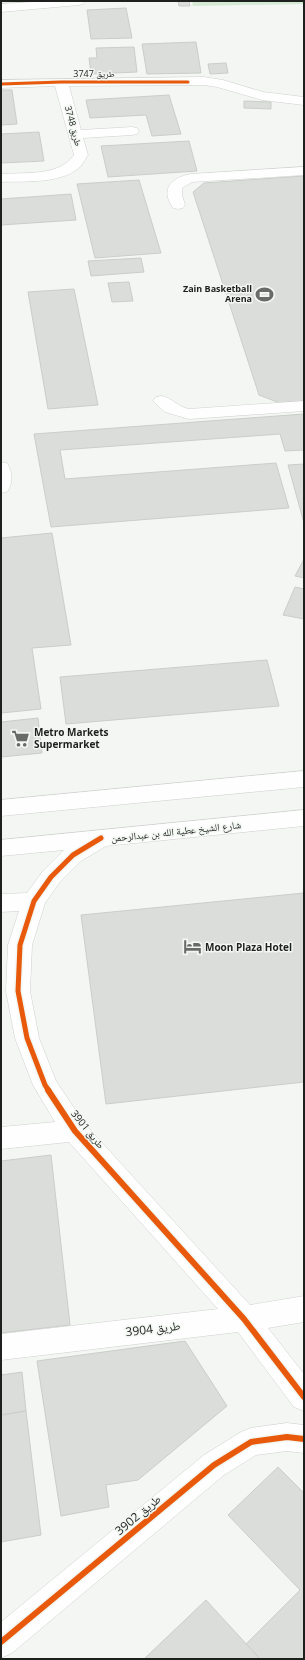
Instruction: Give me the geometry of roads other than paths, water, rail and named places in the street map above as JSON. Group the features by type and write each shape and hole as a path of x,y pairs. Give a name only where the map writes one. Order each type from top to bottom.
{"street":[{"path":"1,8 79,1"},
{"name":"طريق 3747","path":"1,84 61,82 211,82 262,96 304,101"},
{"name":"طريق 3748","path":"1,178 64,172 79,161 81,155 61,82"},
{"path":"76,134 132,131"},
{"path":"178,205 173,194 174,189 177,184 190,178 304,171"},
{"path":"162,401 168,408 177,412 189,414 304,406"},
{"path":"1,467 3,482 1,488"},
{"path":"1,808 304,779"},
{"name":"شارع الشيخ عطية الله بن عبدالرحمن","path":"1,848 304,818"},
{"name":"طريق 3901","path":"101,838 73,855 56,871 34,901 20,945 18,991 27,1038 45,1085 75,1131 244,1319 304,1397"},
{"path":"1,903 34,901"},
{"path":"1,1138 75,1131"},
{"name":"طريق 3904","path":"1,1347 244,1319 304,1309"},
{"name":"طريق 3902","path":"1,1642 214,1465 251,1442 287,1437 304,1439"}],"place":[{"name":"Zain Basketball Arena","path":"265,294"},
{"name":"Metro Markets Supermarket","path":"21,738"},
{"name":"Moon Plaza Hotel","path":"192,947"}]}
